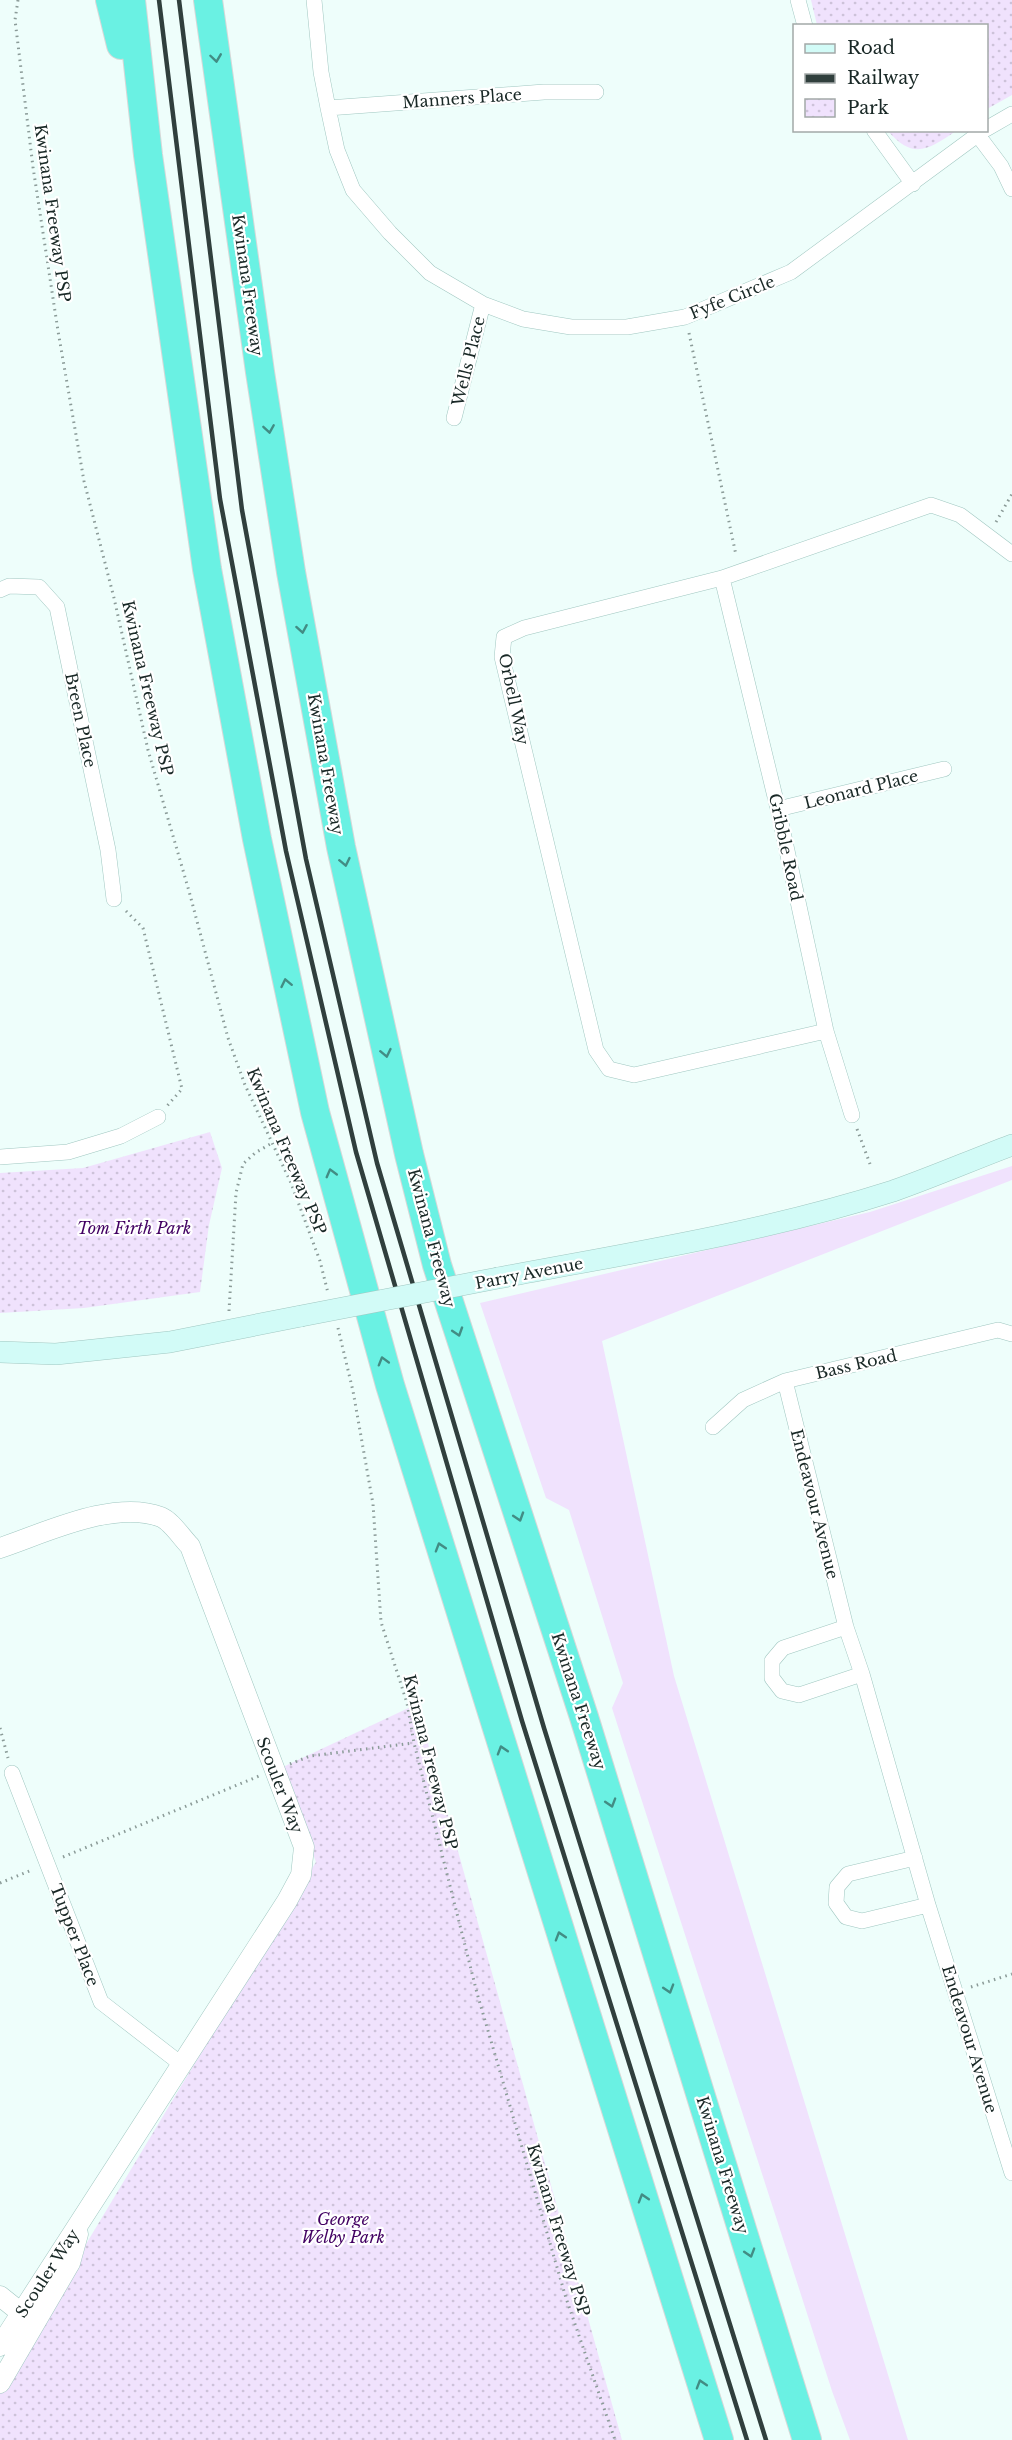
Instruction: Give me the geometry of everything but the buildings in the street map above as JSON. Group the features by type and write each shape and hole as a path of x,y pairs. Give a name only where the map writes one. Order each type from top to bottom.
{"highway":[{"path":"110,0 148,155"},
{"path":"131,0 148,155 207,569 260,850 315,1112 354,1262 393,1396 719,2440"},
{"name":"Kwinana Freeway","path":"208,0 260,372 291,572 341,847 409,1154 437,1265 584,1717 807,2440"}],"main road":[{"name":"Parry Avenue","path":"0,1352 56,1354 170,1342 668,1246 789,1220 893,1190 1012,1145"}],"street":[{"name":"Fyfe Circle","path":"314,0 321,72 328,108 337,150 353,190 430,273 483,304 523,319 571,327 627,327 685,316 791,272 982,132"},
{"path":"798,0 804,24"},
{"name":"Manners Place","path":"328,108 544,92 596,92"},
{"name":"Fyfe Circle","path":"988,128 1012,114"},
{"path":"875,132 913,184"},
{"path":"984,132 1012,189"},
{"name":"Wells Place","path":"454,418 483,304"},
{"name":"Orbell Way","path":"826,1031 634,1075 609,1069 596,1050 502,657 504,637 524,628 722,578 931,505 960,515 1012,554"},
{"name":"Gribble Road","path":"722,578 778,809 826,1031 852,1115"},
{"name":"Breen Place","path":"0,590 9,586 39,587 57,607 108,850 114,899"},
{"name":"Leonard Place","path":"778,809 944,769"},
{"path":"0,1157 68,1152 121,1136 158,1117"},
{"name":"Bass Road","path":"713,1427 743,1400 785,1381 998,1330 1012,1334"},
{"name":"Endeavour Avenue","path":"785,1381 846,1628 862,1674 928,1905 1012,2173"},
{"name":"Scouler Way","path":"0,1548 98,1516 132,1511 163,1517 190,1546 304,1847 301,1875 287,1901 83,2217 70,2263 18,2325"},
{"path":"846,1628 783,1648 772,1661 772,1678 782,1691 799,1695 862,1674"},
{"name":"Tupper Place","path":"12,1773 101,2002 181,2064"},
{"path":"915,1858 848,1874 837,1887 836,1903 846,1917 862,1921 928,1905"},
{"path":"0,2296 18,2325 0,2383"},
{"path":"0,2346 18,2325"}],"path":[{"name":"Kwinana Freeway PSP","path":"18,0 15,20 33,167 58,331 84,480 114,598 148,750 228,1038 245,1085 296,1194 320,1261 331,1301"},
{"path":"685,316 740,572"},
{"path":"988,537 1012,494"},
{"path":"114,899 144,928 182,1089 158,1117"},
{"path":"852,1115 870,1164"},
{"path":"230,1311 237,1193 243,1164 255,1153 272,1143"},
{"name":"Kwinana Freeway PSP","path":"336,1321 353,1391 373,1504 381,1622 407,1703 414,1743 477,1993 566,2298 615,2440"},
{"path":"0,1728 12,1773"},
{"path":"0,1883 310,1756 414,1743"},
{"path":"956,1993 1012,1974"}],"green space":[{"path":"811,0 1012,0 1012,95 988,108 988,24 817,24"},
{"path":"889,132 954,132 937,143 921,149 905,146"},
{"name":"Tom Firth Park","path":"210,1132 222,1168 209,1225 200,1292 84,1308 0,1313 0,1173 83,1168"},
{"path":"1012,1166 1012,1180 602,1341 674,1676 908,2440 850,2440 832,2391 612,1708 623,1683 569,1510 546,1498 480,1303 870,1212"},
{"name":"George Welby Park","path":"417,1704 622,2440 0,2440 0,2387 316,1862 281,1768"}],"railway":[{"path":"159,0 220,499 286,851 356,1152 522,1721 747,2440"},
{"path":"179,0 242,510 306,859 377,1163 544,1728 766,2440"}]}
